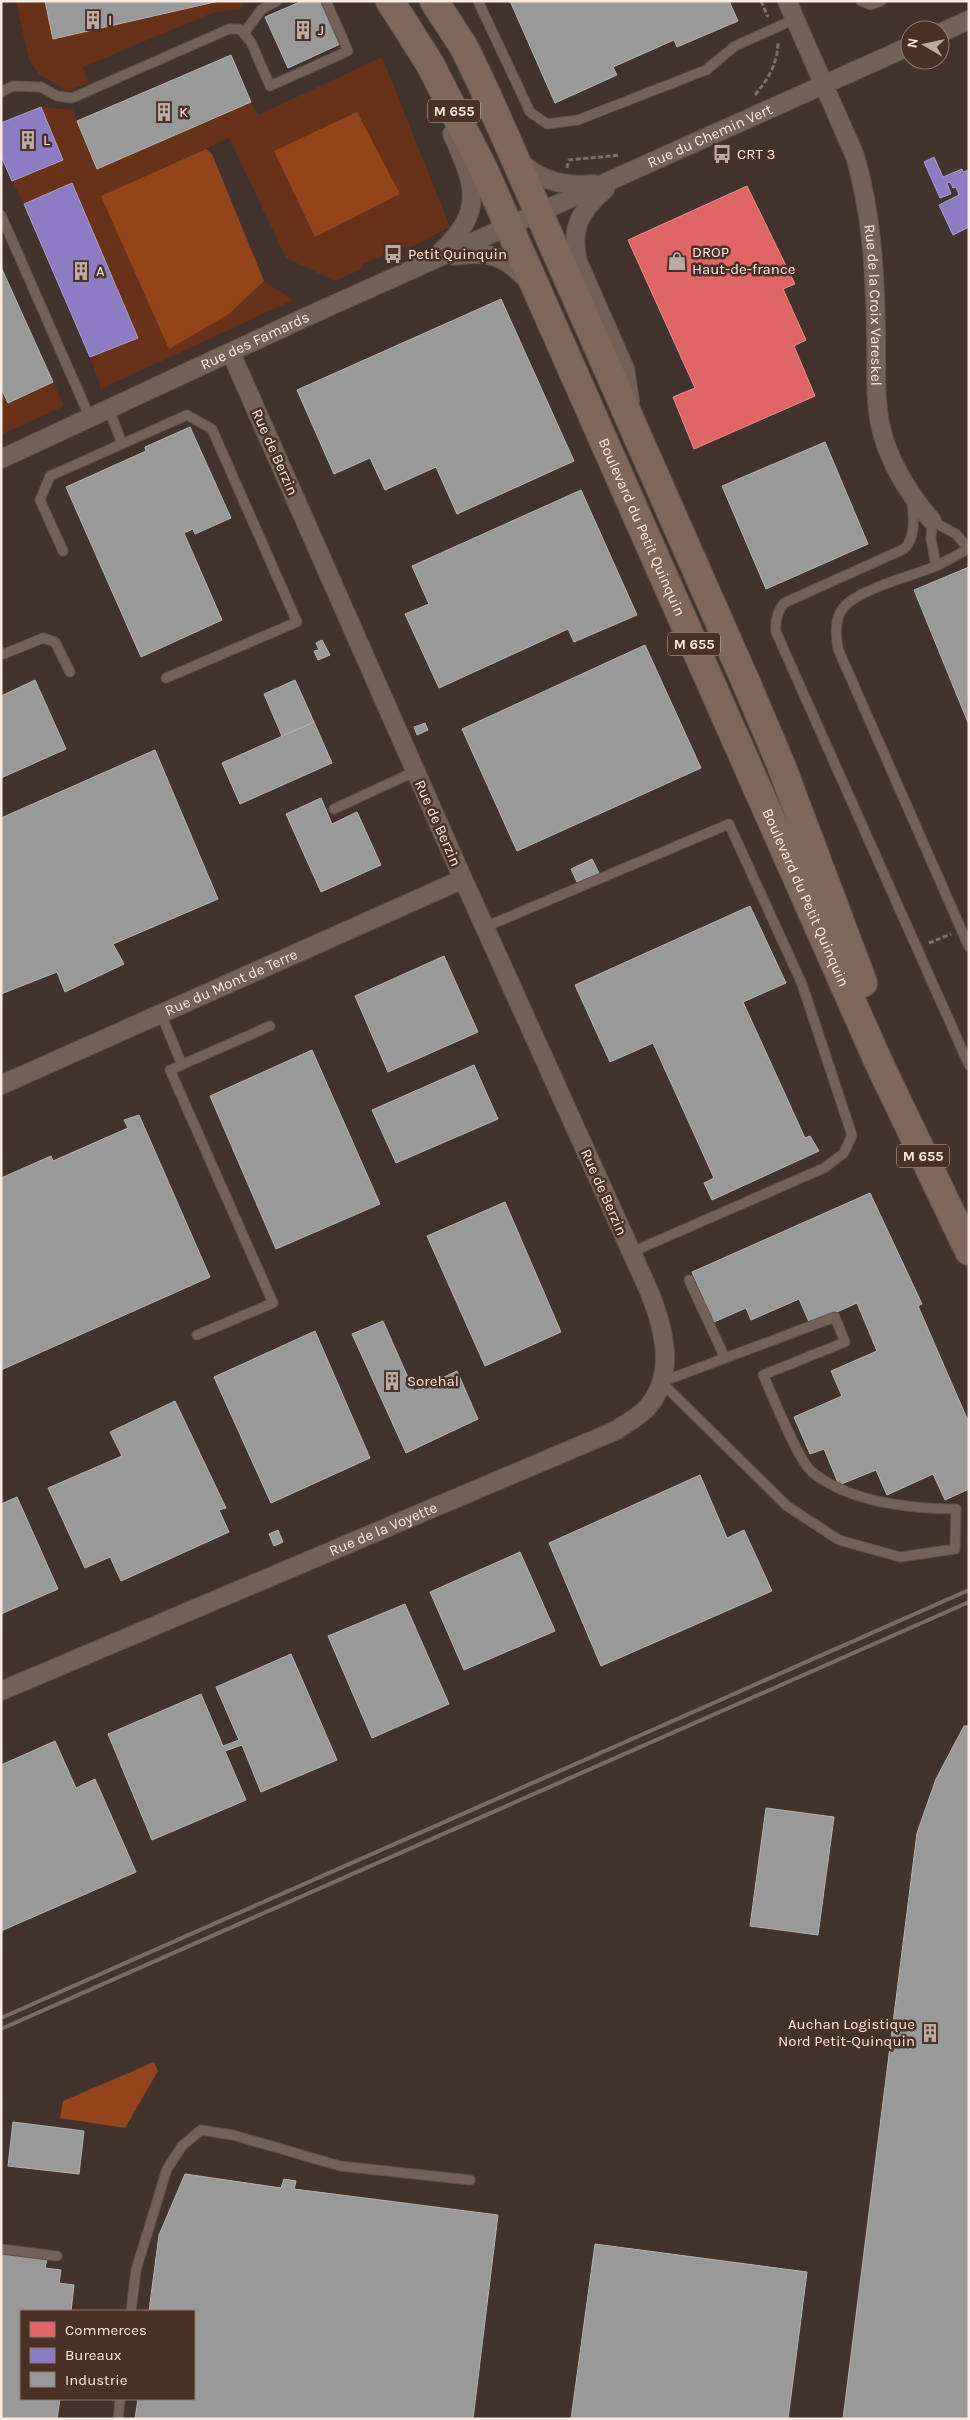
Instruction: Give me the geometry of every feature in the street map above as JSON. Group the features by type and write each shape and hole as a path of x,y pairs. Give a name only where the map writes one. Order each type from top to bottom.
{"main road":[{"name":"Boulevard du Petit Quinquin","path":"389,1 430,64 510,226 878,1061 969,1250"},
{"name":"Boulevard du Petit Quinquin","path":"434,1 464,47 513,152 781,765 854,960 969,1250"}],"street":[{"path":"389,1 413,49 472,180 474,193 464,223 457,235 430,262"},
{"name":"Rue de la Croix Vareskel","path":"787,1 855,156 868,205 875,260 877,379 881,428 889,452 912,498 932,521"},
{"path":"950,29 969,20"},
{"name":"Rue du Chemin Vert","path":"510,226 900,50"},
{"path":"513,152 526,168 541,177 562,184 581,186 617,179"},
{"path":"617,179 594,198 584,211 576,225 574,238 578,262 625,369 634,427"},
{"name":"Rue des Famards","path":"1,459 510,226"},
{"path":"430,262 457,255 492,255 518,270 542,299"},
{"name":"Rue de Berzin","path":"231,353 463,879 649,1291"},
{"name":"Rue du Mont de Terre","path":"1,1085 463,879"},
{"name":"Rue de la Voyette","path":"1,1691 617,1430 646,1409 658,1390 666,1365 664,1339 658,1313 649,1291"}],"lane":[{"path":"244,33 262,9 278,1"},
{"path":"1,92 13,86 42,87 57,96 72,98 229,29 240,29 251,42 270,86 348,51 326,1"},
{"path":"478,1 530,112 547,124 578,120 706,70 736,46 795,19"},
{"path":"861,1 871,5 881,1"},
{"path":"1,215 90,418"},
{"path":"109,409 122,444"},
{"path":"63,551 40,500 50,476 187,416 212,429 298,622 166,678"},
{"path":"912,498 913,533 910,543 904,549 784,603 778,611 776,632 969,1065"},
{"path":"936,566 931,539 932,521 956,534 968,549 936,566 857,597 843,608 836,624 836,635 842,658 969,946"},
{"path":"1,652 4,654 43,638 55,642 70,672"},
{"path":"334,809 416,771"},
{"path":"485,927 729,824 802,984 852,1134 844,1153 824,1168 632,1252"},
{"path":"161,1014 182,1065"},
{"path":"196,1334 273,1303 170,1070 270,1026"},
{"path":"689,1280 725,1358"},
{"path":"836,1317 845,1342 763,1375 797,1448 810,1470 832,1484 854,1494 904,1507 956,1509 955,1549 900,1557 839,1540 787,1506 660,1382 836,1317"},
{"path":"131,2310 136,2270 167,2169 182,2146 201,2130 234,2134 340,2166 470,2180"},
{"path":"1,2249 57,2256"},
{"path":"118,2419 120,2400"}],"path":[{"path":"753,96 768,79 777,60 779,41 761,1"},
{"path":"562,184 569,160 620,155 629,152"},
{"path":"917,949 961,929"}],"shaded area":[{"path":"16,1 45,1 54,39 219,1 244,1 240,9 212,13 83,67 89,83 67,91 39,74 29,60"},
{"path":"382,57 450,227 409,248 400,247 363,264 360,270 335,281 286,258 229,138 102,196 169,348 229,314 264,281 293,300 101,389 90,357 138,338 72,184 24,204 12,181 63,160 41,107 73,110 97,169 251,102 258,115"},
{"path":"357,112 400,194 315,237 274,151"},
{"path":"206,149 212,154 264,281 229,314 169,349 101,196"},
{"path":"53,382 64,406 1,435 1,388 8,403"},
{"path":"154,2062 158,2071 125,2128 60,2118 63,2101"}],"building: Commerces":[{"path":"747,186 795,284 783,289 806,340 794,346 815,396 694,449 673,397 695,388 628,240"}],"building: Bureaux":[{"name":"L","path":"41,107 63,160 12,181 1,156 1,123"},
{"path":"934,157 943,177 962,169 963,172 969,170 969,227 953,235 939,205 959,195 956,187 953,188 950,182 947,183 951,194 940,198 924,162"},
{"name":"A","path":"72,183 138,338 90,357 24,204"}],"building: Industrie":[{"name":"I","path":"45,1 219,1 53,39"},
{"name":"J","path":"302,1 321,1 340,44 288,68 265,17"},
{"path":"510,1 729,1 738,21 677,47 674,40 613,67 617,75 555,103"},
{"name":"K","path":"231,55 251,102 97,169 77,121"},
{"path":"1,267 53,382 8,403 1,388"},
{"path":"501,299 574,461 457,514 436,467 385,490 370,458 334,474 297,390"},
{"path":"190,427 231,518 195,534 193,529 184,533 222,620 141,657 66,487 146,451 145,447"},
{"path":"825,442 868,544 766,589 722,486"},
{"path":"581,490 637,615 574,642 568,629 439,688 405,614 429,604 412,566"},
{"path":"969,567 969,725 914,590"},
{"path":"322,640 330,655 318,660 314,651 319,650 316,643"},
{"path":"645,645 701,768 517,851 462,729"},
{"path":"35,680 66,749 1,778 1,696"},
{"path":"295,680 314,722 282,736 264,694"},
{"path":"314,722 332,763 240,804 222,763"},
{"path":"425,723 428,730 417,735 414,727"},
{"path":"155,750 218,899 113,944 124,964 65,992 57,972 1,994 1,818"},
{"path":"321,798 332,824 357,812 381,865 321,892 286,814"},
{"path":"592,859 599,873 577,882 571,869"},
{"path":"750,906 786,983 743,1002 805,1138 810,1136 819,1151 712,1200 704,1183 714,1178 653,1043 610,1062 575,985"},
{"path":"444,956 478,1032 388,1072 355,996"},
{"path":"312,1050 380,1204 276,1249 210,1096"},
{"path":"474,1065 498,1119 396,1163 372,1110"},
{"path":"139,1115 210,1277 1,1370 1,1178 51,1156 53,1161 128,1128 124,1120"},
{"path":"870,1193 922,1304 918,1306 969,1423 969,1489 945,1500 933,1474 887,1495 876,1470 839,1485 824,1449 810,1454 794,1417 842,1396 831,1371 877,1351 857,1303 810,1324 799,1299 751,1320 746,1308 714,1322 692,1272"},
{"path":"505,1202 561,1332 485,1366 427,1236"},
{"name":"Sorehal","path":"383,1321 414,1391 457,1371 478,1419 406,1453 352,1334"},
{"path":"315,1331 370,1458 271,1503 214,1377"},
{"path":"175,1401 226,1508 219,1510 229,1532 121,1581 110,1557 85,1568 48,1488 122,1456 110,1432"},
{"path":"700,1475 727,1538 744,1530 772,1591 601,1666 549,1543"},
{"path":"17,1497 58,1589 1,1614 1,1504"},
{"path":"278,1530 283,1542 274,1546 269,1534"},
{"path":"520,1552 555,1631 464,1670 430,1592"},
{"path":"405,1604 449,1704 372,1738 328,1636"},
{"path":"291,1654 337,1760 261,1792 242,1745 225,1751 246,1800 152,1840 108,1734 201,1694 223,1746 239,1740 216,1687"},
{"name":"Auchan Logistique Nord Petit-Quinquin","path":"964,1726 969,1726 969,2419 843,2419 917,1833 936,1779"},
{"path":"55,1741 76,1788 95,1779 136,1872 1,1931 1,1765"},
{"path":"766,1808 834,1817 818,1935 750,1926"},
{"path":"13,2122 84,2131 79,2174 8,2166"},
{"path":"185,2174 281,2188 284,2179 296,2181 294,2189 498,2215 473,2419 135,2419 138,2400 195,2400 195,2310 149,2310 159,2235"},
{"path":"595,2244 807,2272 788,2419 571,2419"},
{"path":"1,2253 47,2259 45,2268 61,2270 59,2283 74,2285 71,2310 20,2310 20,2400 60,2400 57,2419 1,2419"}],"railway":[{"path":"1,2018 969,1590"},
{"path":"1,2029 969,1602"}],"place":[{"name":"I","path":"93,20"},
{"name":"J","path":"303,30"},
{"name":"K","path":"164,112"},
{"name":"L","path":"28,140"},
{"name":"CRT 3","path":"722,154"},
{"name":"Petit Quinquin","path":"393,254"},
{"name":"DROP Haut-de-france","path":"677,261"},
{"name":"A","path":"81,271"},
{"name":"Sorehal","path":"392,1381"},
{"name":"Auchan Logistique Nord Petit-Quinquin","path":"930,2033"}]}
